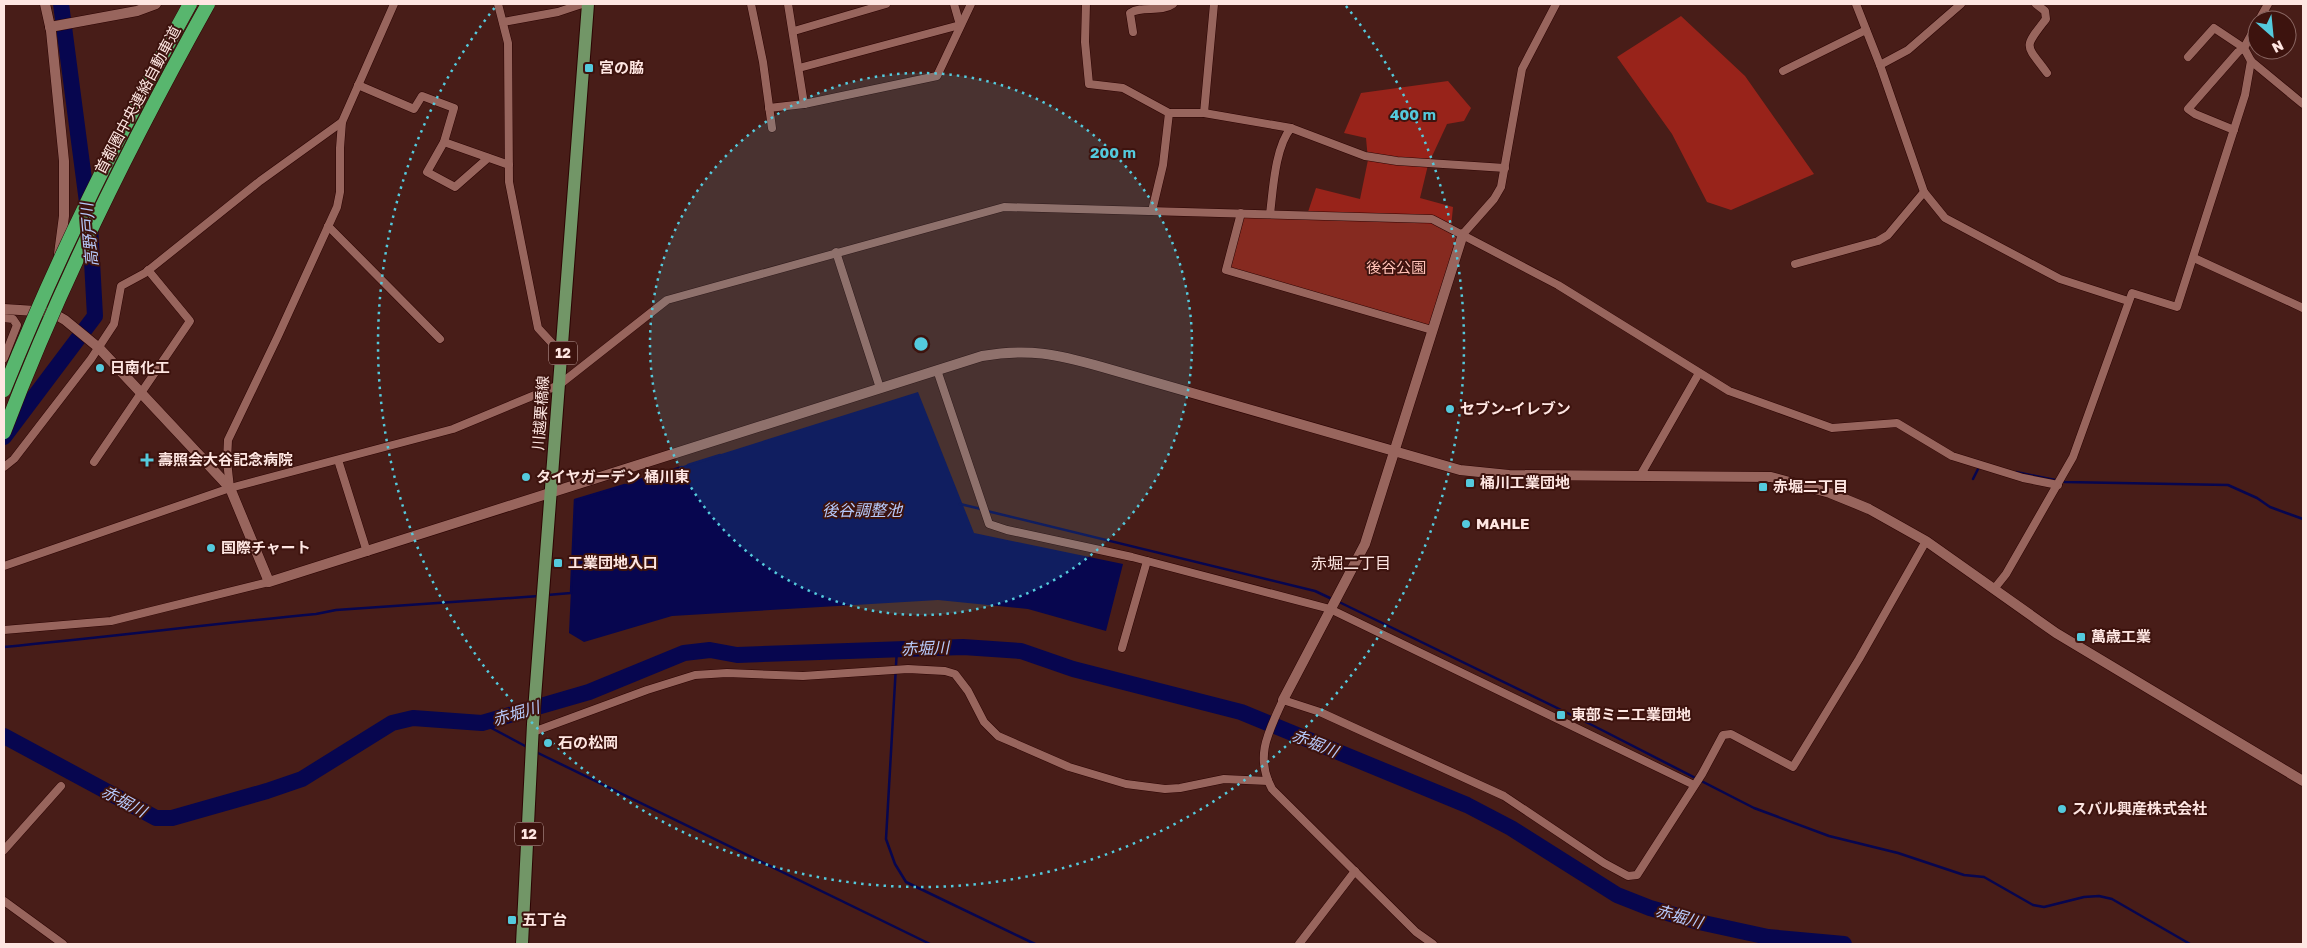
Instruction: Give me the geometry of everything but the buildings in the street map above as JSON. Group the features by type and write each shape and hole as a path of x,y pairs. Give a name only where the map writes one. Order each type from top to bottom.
{"highway":[{"name":"首都圏中央連絡自動車道","path":"4,390 26,335 115,143 190,4"},
{"name":"首都圏中央連絡自動車道","path":"4,432 42,339 126,156 208,4"}],"main road":[{"name":"川越栗橋線","path":"522,944 533,728 559,385 563,354 588,4"}],"street":[{"path":"45,4 50,27 64,161 64,216 51,312"},
{"path":"50,27 137,11 156,4"},
{"path":"269,582 230,488 227,462 228,440 337,207 340,192 342,122 393,4"},
{"path":"498,4 508,43 510,76 509,182 538,328 563,354"},
{"path":"503,22 558,12 582,4"},
{"path":"751,4 759,36 772,128"},
{"path":"788,4 794,30 804,104"},
{"path":"794,30 886,4"},
{"path":"954,4 960,25"},
{"path":"770,108 804,104 937,76 971,4"},
{"path":"1086,4 1085,42 1089,84 1123,88 1169,113 1204,113 1291,128 1365,156 1397,162 1505,168"},
{"path":"1133,32 1130,13 1134,10 1168,7 1173,4"},
{"path":"1204,113 1214,4"},
{"path":"1433,944 1416,932 1272,790 1263,762 1265,740 1283,700 1365,544 1392,452 1463,234 1494,199 1501,187 1522,69 1556,4"},
{"path":"1856,4 1880,65 1924,192 1945,218 2060,279 2128,302"},
{"path":"1880,65 1908,50 1961,4"},
{"path":"2036,4 2045,11 2046,19 2029,42 2029,47 2047,73"},
{"path":"799,68 960,25"},
{"path":"2188,56 2214,28 2244,48 2251,61 2303,104"},
{"path":"1782,70 1866,30"},
{"path":"2234,130 2195,114 2188,109 2247,42"},
{"path":"1994,589 2006,574 2073,457 2132,293 2177,307 2246,95 2251,61"},
{"path":"358,85 414,109 422,96 454,108 444,142 427,172 455,187 488,158"},
{"path":"1152,211 1163,165 1169,113"},
{"path":"4,467 20,452 99,348 114,324 120,286 148,270 260,182 342,122"},
{"path":"1270,214 1277,163 1291,128"},
{"path":"444,142 509,165"},
{"path":"1795,264 1878,241 1888,235 1924,192"},
{"path":"4,566 230,488 453,429 559,385 667,300 1004,207 1432,219 1558,285 1729,391 1832,428 1897,423 1952,456 2023,478 2058,485"},
{"path":"1241,213 1226,270 1432,330"},
{"path":"328,226 440,339"},
{"path":"836,252 880,388"},
{"path":"2194,258 2303,308"},
{"path":"94,462 190,321 148,270"},
{"path":"4,309 51,312 65,320 99,348 230,488"},
{"path":"4,318 13,318 17,325 4,358"},
{"path":"4,630 111,621 269,582 982,356 1005,352 1044,352 1094,364 1446,467 1509,476 1771,477 1830,492 1869,509 1926,541 2056,634 2303,781"},
{"path":"937,370 989,524 1007,530 1147,561 1330,609 1694,784"},
{"path":"1640,476 1699,374"},
{"path":"338,460 367,552"},
{"path":"1283,700 1320,712 1504,796 1604,863 1628,876 1637,875 1723,735 1730,734 1793,767 1859,659 1926,541"},
{"path":"1122,648 1147,561"},
{"path":"533,728 695,675 727,673 803,676 908,669 945,671 955,674 968,691 984,722 998,736 1069,767 1126,784 1165,789 1180,788 1224,779 1268,782"},
{"path":"4,850 61,786"},
{"path":"1299,944 1355,871"},
{"path":"4,901 63,944"}],"green space":[{"name":"後谷公園","path":"1241,213 1432,219 1463,234 1432,330 1226,270"}],"shaded area":[{"path":"1681,16 1745,76 1814,174 1731,210 1707,202 1672,134 1617,57"},
{"path":"1448,81 1471,108 1464,121 1447,124 1428,165 1420,198 1453,207 1451,228 1381,217 1307,215 1316,188 1360,199 1368,160 1366,138 1344,133 1361,93"}],"water":[{"name":"後谷調整池","path":"918,392 974,533 1123,564 1106,631 1028,609 938,600 672,616 584,642 569,633 575,500"}],"waterway":[{"name":"高野戸川","path":"4,437 95,316 90,225 61,4"},
{"path":"688,465 720,455"},
{"path":"630,483 682,467"},
{"path":"1973,479 1979,467"},
{"path":"2016,472 2065,482 2228,485 2257,498 2270,507 2303,519"},
{"path":"547,595 571,593 575,500 625,485"},
{"path":"960,504 981,509"},
{"path":"987,511 1315,591 1332,599"},
{"path":"4,647 316,614 336,610 539,596"},
{"path":"1337,601 1592,725 1754,808 1829,836 1898,853 1964,875 1984,877 2033,905 2044,907 2084,897 2099,896 2112,899 2190,944"},
{"name":"赤堀川","path":"4,736 156,818 172,818 302,779 392,723 413,718 482,723 589,692 684,653 710,650 737,655 963,647 1021,651 1073,669 1241,712 1467,805 1511,828 1617,895 1650,908 1699,922 1768,937 1844,944"},
{"path":"897,648 886,839 895,864 906,882 1035,944"},
{"path":"482,723 527,747"},
{"path":"536,752 930,944"}],"place":[{"name":"宮の脇","path":"589,68"},
{"name":"日南化工","path":"100,368"},
{"name":"セブン-イレブン","path":"1450,409"},
{"name":"壽照会大谷記念病院","path":"147,460"},
{"name":"タイヤガーデン 桶川東","path":"526,477"},
{"name":"桶川工業団地","path":"1470,483"},
{"name":"赤堀二丁目","path":"1763,487"},
{"name":"MAHLE","path":"1466,524"},
{"name":"国際チャート","path":"211,548"},
{"name":"工業団地入口","path":"558,563"},
{"name":"萬歳工業","path":"2081,637"},
{"name":"東部ミニ工業団地","path":"1561,715"},
{"name":"石の松岡","path":"548,743"},
{"name":"スバル興産株式会社","path":"2062,809"},
{"name":"五丁台","path":"512,920"}],"district":[{"name":"赤堀二丁目","path":"1351,563"}]}
